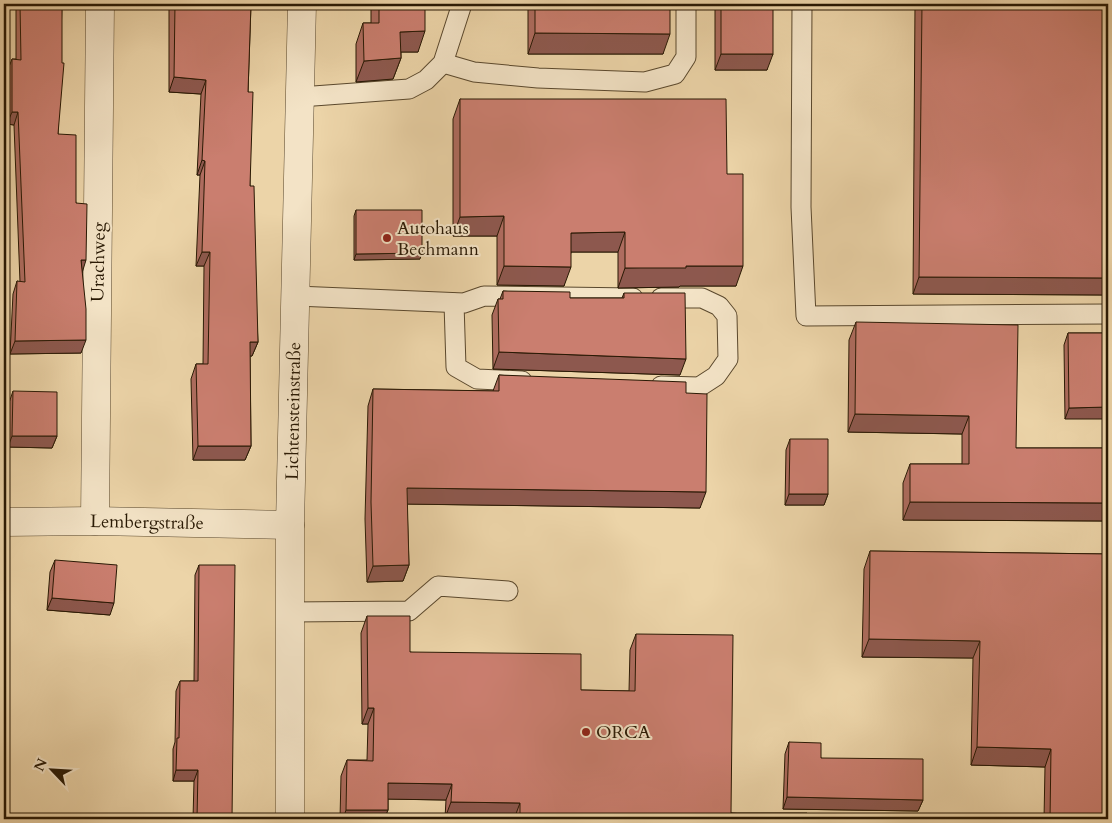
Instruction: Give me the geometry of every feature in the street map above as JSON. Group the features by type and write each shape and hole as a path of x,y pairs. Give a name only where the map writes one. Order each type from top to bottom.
{"street":[{"name":"Urachweg","path":"95,521 100,4"},
{"name":"Lichtensteinstraße","path":"290,819 290,525 302,4"},
{"name":"Lembergstraße","path":"4,522 95,521 290,525"}],"lane":[{"path":"443,64 474,72 538,78 645,82 675,74 686,57 686,4"},
{"path":"802,4 801,207 806,316 1108,314"},
{"path":"300,97 409,89 426,80 443,64 461,7"},
{"path":"296,296 454,303 464,303 484,296 702,298 719,306 727,316 728,359 716,376 699,387 642,386"},
{"path":"454,303 456,367 477,378 536,382"},
{"path":"290,612 410,611 438,586 508,591"}],"building":[{"path":"20,4 62,4 62,63 64,63 58,134 76,135 76,203 87,204 86,260 81,260 86,309 86,340 15,341 17,281 25,282 18,112 12,112 12,59 21,60"},
{"path":"175,4 251,4 248,92 253,92 250,186 254,186 258,342 250,342 251,446 198,446 196,364 208,364 210,252 202,252 205,161 202,160 206,80 174,77"},
{"path":"379,4 425,4 425,31 400,32 401,58 364,61 363,23 379,23"},
{"path":"535,4 670,4 670,34 535,33"},
{"path":"721,4 773,4 773,54 721,54"},
{"path":"922,4 1108,4 1108,278 919,277"},
{"path":"460,99 726,99 727,174 743,174 743,266 625,268 625,232 571,233 571,267 504,266 504,216 460,217"},
{"name":"Autohaus Bechmann","path":"356,210 422,210 422,253 356,254"},
{"path":"503,291 570,292 570,298 624,298 624,293 685,293 686,359 499,352 498,299 503,299"},
{"path":"856,322 1018,325 1016,448 1108,448 1108,503 910,502 910,464 969,464 969,416 855,414"},
{"path":"1068,333 1108,333 1108,407 1069,408"},
{"path":"499,375 686,382 686,393 707,394 706,492 407,488 409,565 373,566 371,502 373,389 499,391"},
{"path":"13,391 57,392 57,436 12,436"},
{"path":"790,439 828,439 828,494 789,494"},
{"path":"870,551 1108,554 1108,819 1050,819 1051,749 977,747 980,641 869,639"},
{"path":"55,560 117,565 114,603 52,598"},
{"path":"199,565 235,565 232,819 197,819 198,770 176,770 177,738 179,738 180,681 198,681"},
{"name":"ORCA","path":"367,616 410,616 410,652 581,654 581,690 635,691 636,634 733,635 731,813 807,813 806,819 520,819 520,803 451,802 452,784 388,783 388,810 346,810 347,760 373,761 374,708 368,708"},
{"path":"789,742 821,743 821,758 923,759 923,800 787,797"}],"place":[{"name":"Autohaus Bechmann","path":"387,238"},
{"name":"ORCA","path":"586,732"}]}
